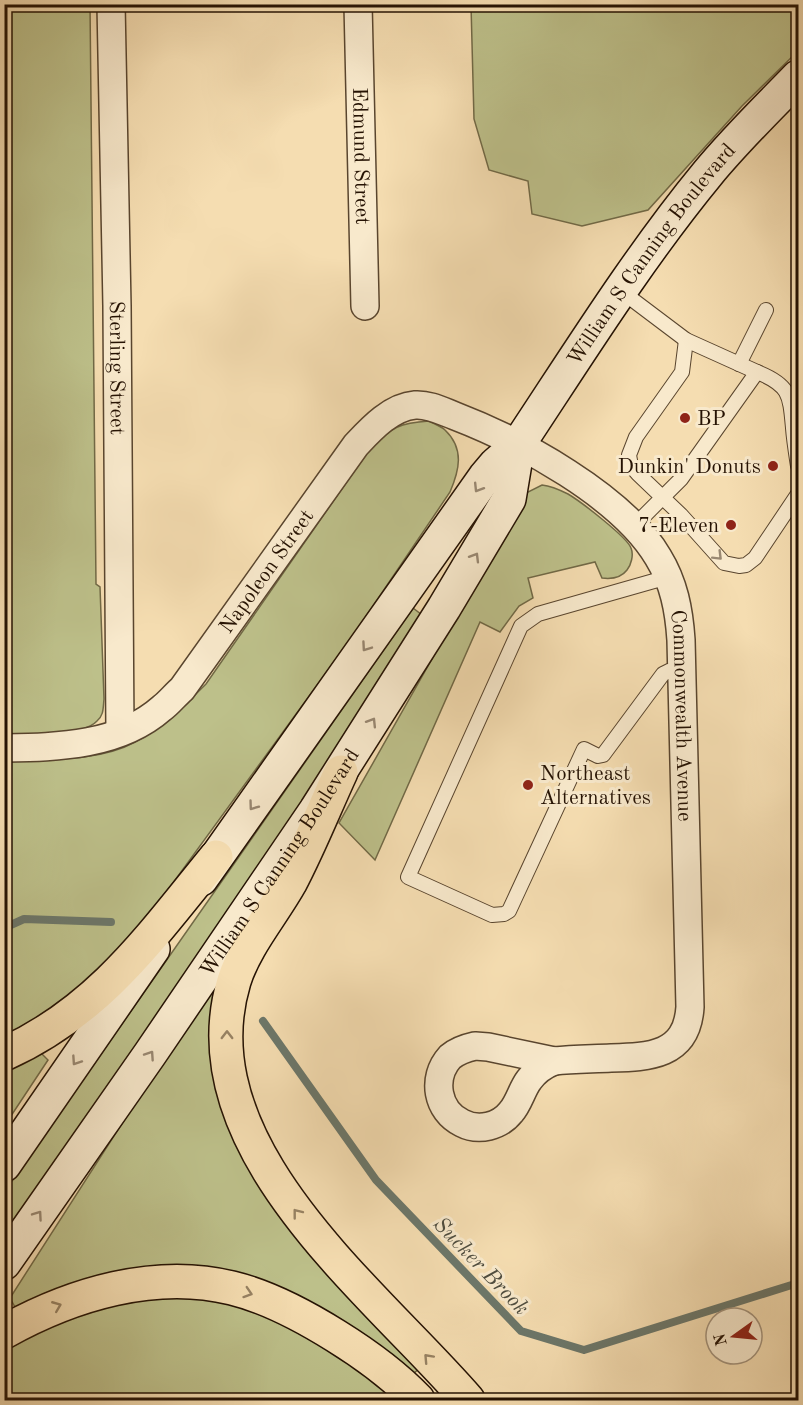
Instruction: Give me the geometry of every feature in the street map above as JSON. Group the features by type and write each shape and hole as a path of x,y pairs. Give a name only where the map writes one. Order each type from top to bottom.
{"highway":[{"path":"341,771 302,858 251,946 235,980 227,1027 230,1072 237,1103 249,1134 290,1204 327,1248 468,1401"},
{"path":"4,1054 42,1035 94,997 133,957 216,856"},
{"path":"4,1332 32,1316 69,1301 110,1290 151,1283 190,1282 232,1288 271,1301 310,1320 380,1366 418,1401"}],"main road":[{"name":"William S Canning Boulevard","path":"4,1165 216,856 485,477 518,445 621,291 709,172 798,77"},
{"name":"William S Canning Boulevard","path":"4,1263 150,1054 341,771 502,513 513,485 518,445"}],"street":[{"name":"Sterling Street","path":"111,4 117,306 120,732"},
{"name":"Edmund Street","path":"358,4 365,306"},
{"name":"Napoleon Street","path":"4,748 73,745 96,740 142,722 162,709 182,689 356,445 386,417 406,407 424,406 467,421 518,445"},
{"name":"Commonwealth Avenue","path":"518,445 563,471 634,526 658,556 674,593 679,617 690,1007 688,1023 685,1031 667,1050 651,1056 554,1060"}],"lane":[{"path":"621,291 686,340 774,379 791,400 798,466"},
{"path":"739,364 766,310"},
{"path":"686,340 682,372 636,437 629,455 631,466 719,558 734,566 746,565 755,558 798,494"},
{"path":"634,526 681,479 757,372"},
{"path":"668,577 544,612 521,626 408,877 492,915 509,911 585,749 598,756 603,755 663,674 682,669"}],"green space":[{"path":"5,5 90,5 96,584 100,587 104,699 101,716 90,726 79,730 39,735 5,735"},
{"path":"471,5 798,5 798,51 742,106 648,210 582,226 532,214 528,181 489,170 474,119"},
{"path":"429,421 445,430 458,452 458,468 453,484 450,492 350,640 154,909 98,975 47,1014 5,1038 4,761 71,758 105,753 135,742 164,723 206,684 371,447 397,427"},
{"path":"542,485 568,494 612,528 631,548 630,565 622,575 612,578 602,578 595,562 528,578 533,598 519,606 500,632 480,622 375,860 339,823 526,493"},
{"path":"413,608 422,615 308,798 5,1236 5,1191"},
{"path":"207,991 217,995 221,1092 422,1366 413,1374 267,1284 27,1303 15,1307 10,1298"},
{"path":"40,1052 48,1060 5,1125 5,1067"},
{"path":"195,1294 289,1322 401,1400 5,1400 4,1348 95,1303"}],"waterway":[{"name":"Sucker Brook","path":"4,928 24,919 111,922"},
{"name":"Sucker Brook","path":"263,1021 376,1180 521,1331 584,1350 798,1283"}],"place":[{"name":"BP","path":"685,418"},
{"name":"Dunkin' Donuts","path":"773,466"},
{"name":"7-Eleven","path":"731,525"},
{"name":"Northeast Alternatives","path":"528,785"}]}
